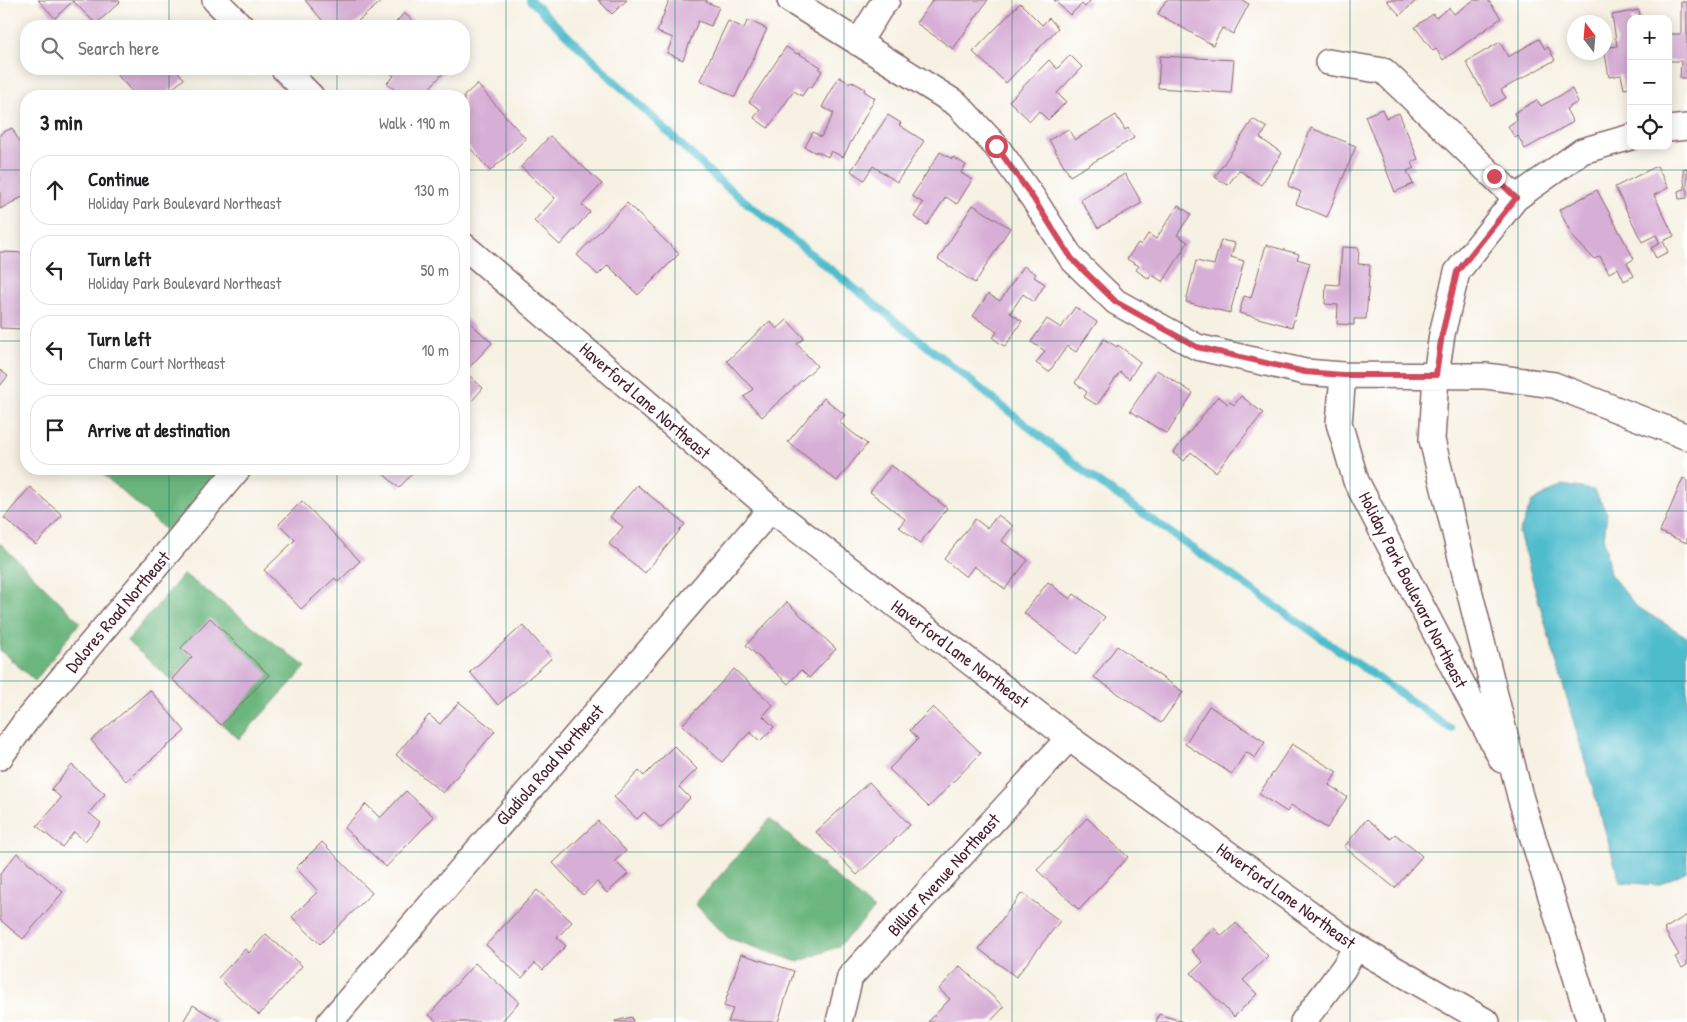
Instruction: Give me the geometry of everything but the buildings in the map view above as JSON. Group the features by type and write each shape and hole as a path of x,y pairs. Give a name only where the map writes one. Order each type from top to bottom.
{"street":[{"path":"215,0 235,20"},
{"path":"790,0 957,104 996,146 1033,198 1072,259 1116,302 1197,347 1305,372 1343,375 1486,376 1554,385 1687,437"},
{"path":"858,43 887,0"},
{"path":"1328,62 1384,71 1516,198"},
{"path":"290,75 305,90"},
{"path":"1672,129 1687,128"},
{"name":"Holiday Park Boulevard Northeast","path":"1590,1022 1520,796 1432,440 1436,375 1442,334 1457,272 1516,198 1582,151 1627,138"},
{"name":"Haverford Lane Northeast","path":"470,251 772,509 1069,738 1356,948 1487,1022"},
{"name":"Holiday Park Boulevard Northeast","path":"1343,375 1339,423 1356,481 1520,796"},
{"name":"Dolores Road Northeast","path":"0,757 26,721 233,475"},
{"name":"Gladiola Road Northeast","path":"336,1020 772,509"},
{"name":"Billiar Avenue Northeast","path":"839,1022 850,977 1069,738"},
{"path":"1303,1022 1343,969 1356,948"}],"green space":[{"path":"104,475 218,475 168,532"},
{"path":"0,543 80,622 35,681 0,650"},
{"path":"184,574 306,667 239,739 127,641"},
{"path":"770,819 874,910 839,946 798,962 728,938 695,904"}],"water":[{"path":"1562,485 1594,490 1607,513 1604,540 1610,574 1637,607 1687,637 1687,871 1658,885 1620,882 1519,533 1532,502"}],"waterway":[{"path":"530,0 717,179 1094,479 1451,729"}],"route":[{"path":"996,146 1033,198 1072,259 1116,302 1197,347 1305,372 1343,375 1436,375 1442,334 1457,272 1516,198 1494,176"}]}
